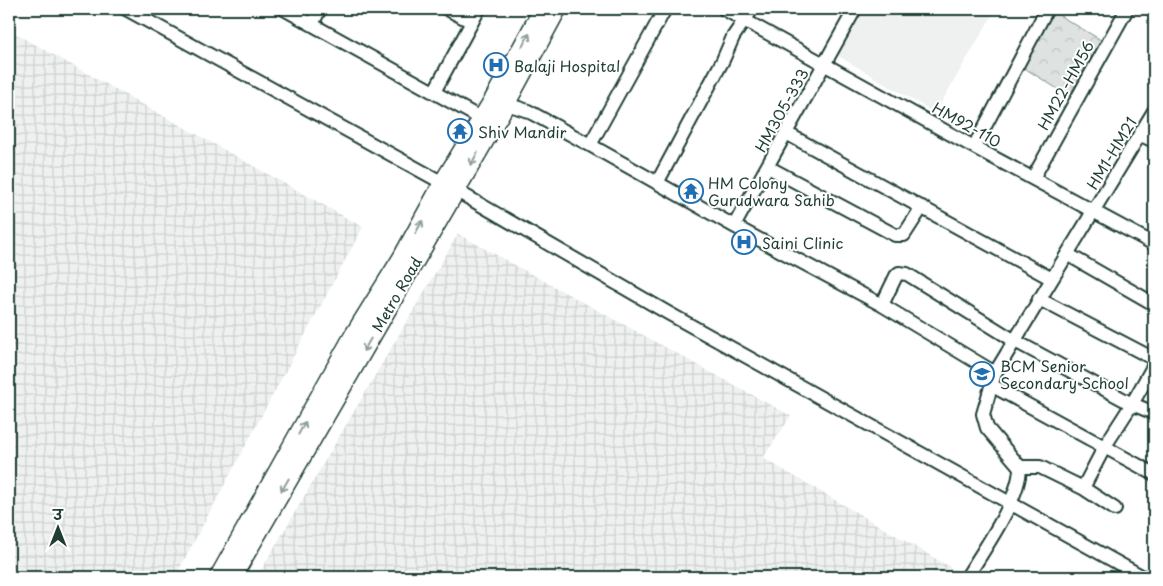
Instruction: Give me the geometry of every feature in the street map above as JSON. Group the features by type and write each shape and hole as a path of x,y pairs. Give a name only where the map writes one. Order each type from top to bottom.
{"street":[{"path":"126,9 449,186 668,313 1010,504 1129,574 1143,577"},
{"path":"284,9 482,119"},
{"path":"312,24 320,9"},
{"path":"447,9 472,22"},
{"path":"434,92 479,9"},
{"name":"Metro Road","path":"232,577 449,186 482,119 500,102 542,9"},
{"name":"Metro Road","path":"219,577 354,335 449,186 557,9"},
{"name":"HM92-110","path":"724,9 974,148 1154,244"},
{"path":"657,183 734,37 752,9"},
{"name":"HM305-333","path":"734,226 855,9"},
{"path":"974,148 1047,9"},
{"name":"HM22-HM56","path":"1033,178 1127,9"},
{"path":"590,145 662,10"},
{"path":"500,102 528,112 590,145 882,306 993,379 1154,474"},
{"name":"HM1-HM21","path":"1020,467 987,428 983,414 993,379 1154,112"},
{"path":"786,133 1052,279"},
{"path":"1142,134 1154,141"},
{"path":"768,167 895,235 904,236 922,207"},
{"path":"1067,254 1154,304"},
{"path":"882,306 896,276 903,272 1015,341 1132,404 1154,413"},
{"path":"1039,300 1154,359"},
{"path":"1083,488 1105,446 1154,365"},
{"path":"967,577 1010,504 1019,484 1020,467 1040,467 1083,488 1115,509"}],"shaded area":[{"path":"860,9 996,9 935,113 835,54"},
{"path":"9,30 363,227 175,577 9,577"},
{"path":"458,234 791,416 763,458 962,574 960,577 257,577"}],"green space":[{"path":"1052,11 1101,40 1069,96 1021,66"}],"place":[{"name":"Balaji Hospital","path":"496,65"},
{"name":"Shiv Mandir","path":"460,131"},
{"name":"HM Colony Gurudwara Sahib","path":"691,191"},
{"name":"Saini Clinic","path":"744,242"},
{"name":"BCM Senior Secondary School","path":"982,374"}]}
